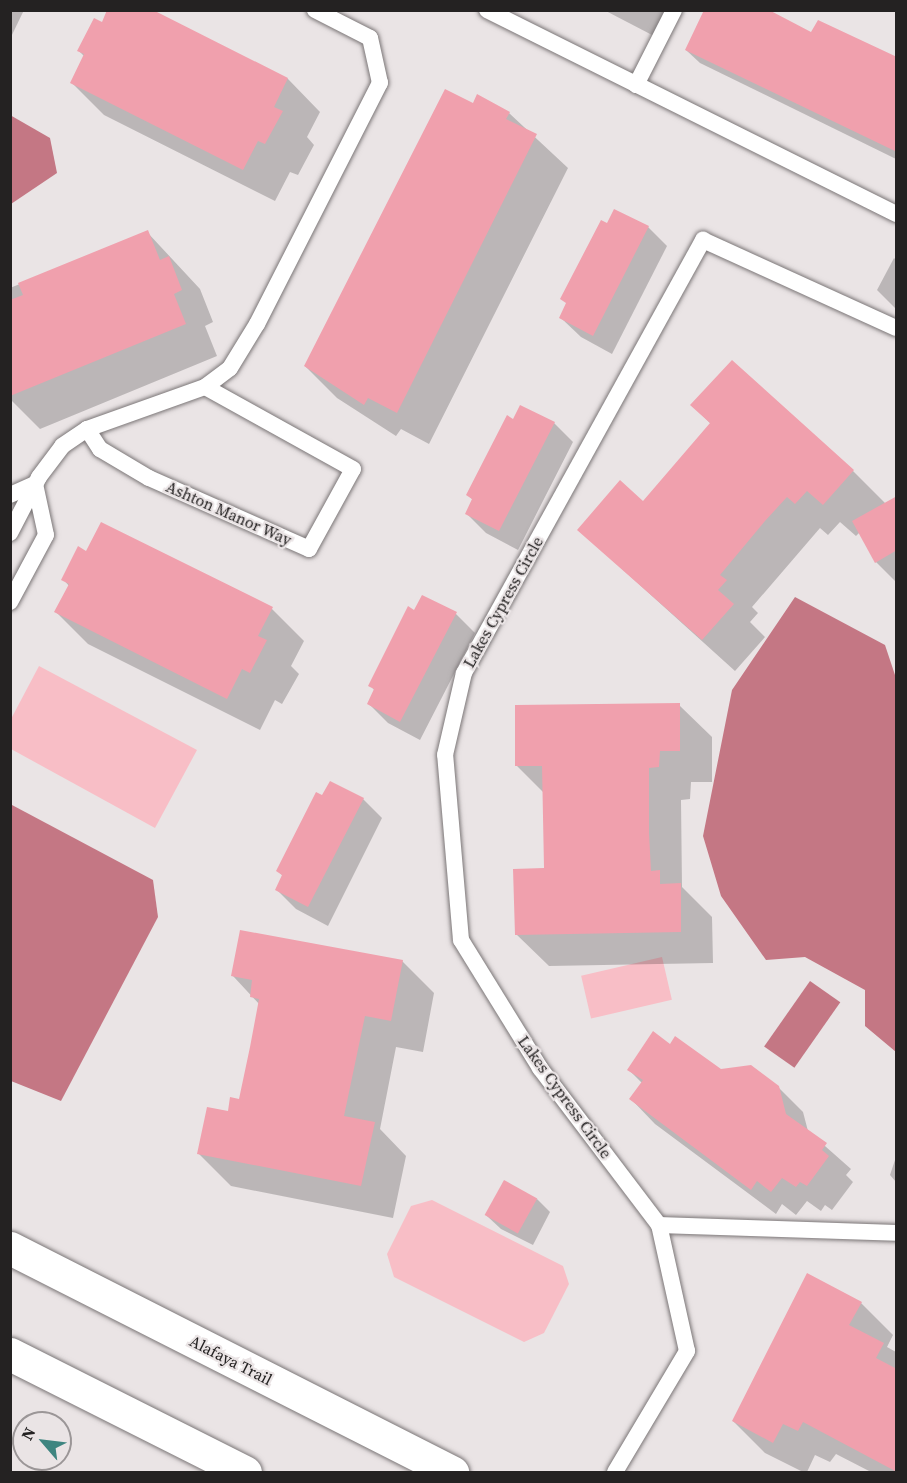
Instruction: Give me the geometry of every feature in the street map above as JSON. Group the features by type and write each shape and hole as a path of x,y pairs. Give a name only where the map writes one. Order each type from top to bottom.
{"main road":[{"name":"Alafaya Trail","path":"10,1248 452,1473"},
{"path":"10,1354 245,1473"}],"lane":[{"path":"10,533 35,484 62,446 87,429 205,387 230,368 257,324 380,83 370,38 315,10"},
{"path":"487,10 897,214"},
{"path":"636,85 674,10"},
{"name":"Lakes Cypress Circle","path":"615,1473 687,1352 659,1225 540,1068 461,940 445,755 464,673 703,240 897,328"},
{"name":"Ashton Manor Way","path":"87,429 100,449 149,478 309,549 353,469 205,387"},
{"path":"10,495 35,484"},
{"path":"10,602 46,535 35,484"},
{"path":"659,1225 897,1233"}],"shaded area":[{"path":"10,115 50,138 57,173 11,204"},
{"path":"795,597 885,645 896,678 896,1052 865,1026 865,990 805,957 766,960 721,896 703,836 732,690"},
{"path":"39,666 197,750 155,828 11,749 11,719"},
{"path":"12,805 153,880 158,917 61,1101 11,1081"},
{"path":"662,957 672,1000 591,1019 581,976"},
{"path":"810,981 840,1002 794,1068 764,1047"},
{"path":"432,1200 563,1266 569,1284 544,1333 524,1342 394,1277 387,1254 411,1206"}],"building":[{"path":"107,10 153,10 288,78 274,107 283,111 265,144 258,141 243,170 70,83 84,54 77,51 94,18 102,22"},
{"path":"704,10 769,10 811,32 818,20 897,57 897,152 685,50"},
{"path":"445,89 473,103 477,94 510,112 506,119 537,134 397,413 368,398 364,405 304,366"},
{"path":"614,209 649,226 593,336 559,318 566,303 560,299 601,220 607,223"},
{"path":"148,230 160,260 169,256 182,290 174,294 186,324 10,396 10,300 23,295 18,283"},
{"path":"732,360 854,470 823,505 807,491 795,504 787,497 765,521 720,575 727,580 718,590 734,604 702,640 577,530 620,480 643,501 710,423 690,405"},
{"path":"520,405 555,422 499,531 465,514 472,499 466,495 507,415 513,419"},
{"path":"897,496 897,550 875,563 852,521"},
{"path":"101,522 273,607 258,636 267,640 250,673 242,669 227,699 54,612 69,584 61,580 78,546 86,551"},
{"path":"422,595 457,612 400,722 367,704 374,689 368,686 408,606 414,610"},
{"path":"680,703 680,751 660,751 659,767 649,768 649,833 651,871 660,870 660,884 681,883 681,932 515,935 513,869 544,868 542,766 515,766 515,705"},
{"path":"330,781 364,798 308,907 275,890 282,875 276,871 316,792 322,795"},
{"path":"240,930 403,960 391,1021 365,1016 344,1116 375,1122 361,1186 197,1154 207,1107 228,1111 230,1097 239,1099 250,1047 259,999 250,997 252,980 231,976"},
{"path":"653,1031 670,1044 675,1036 721,1069 751,1065 779,1086 786,1114 827,1143 822,1150 829,1156 807,1186 800,1182 796,1187 782,1178 771,1192 757,1181 751,1190 629,1099 643,1080 627,1070"},
{"path":"504,1180 537,1198 518,1233 485,1215"},
{"path":"807,1273 862,1302 849,1325 884,1343 876,1358 897,1369 897,1472 803,1422 798,1431 783,1424 773,1443 732,1421"}]}
